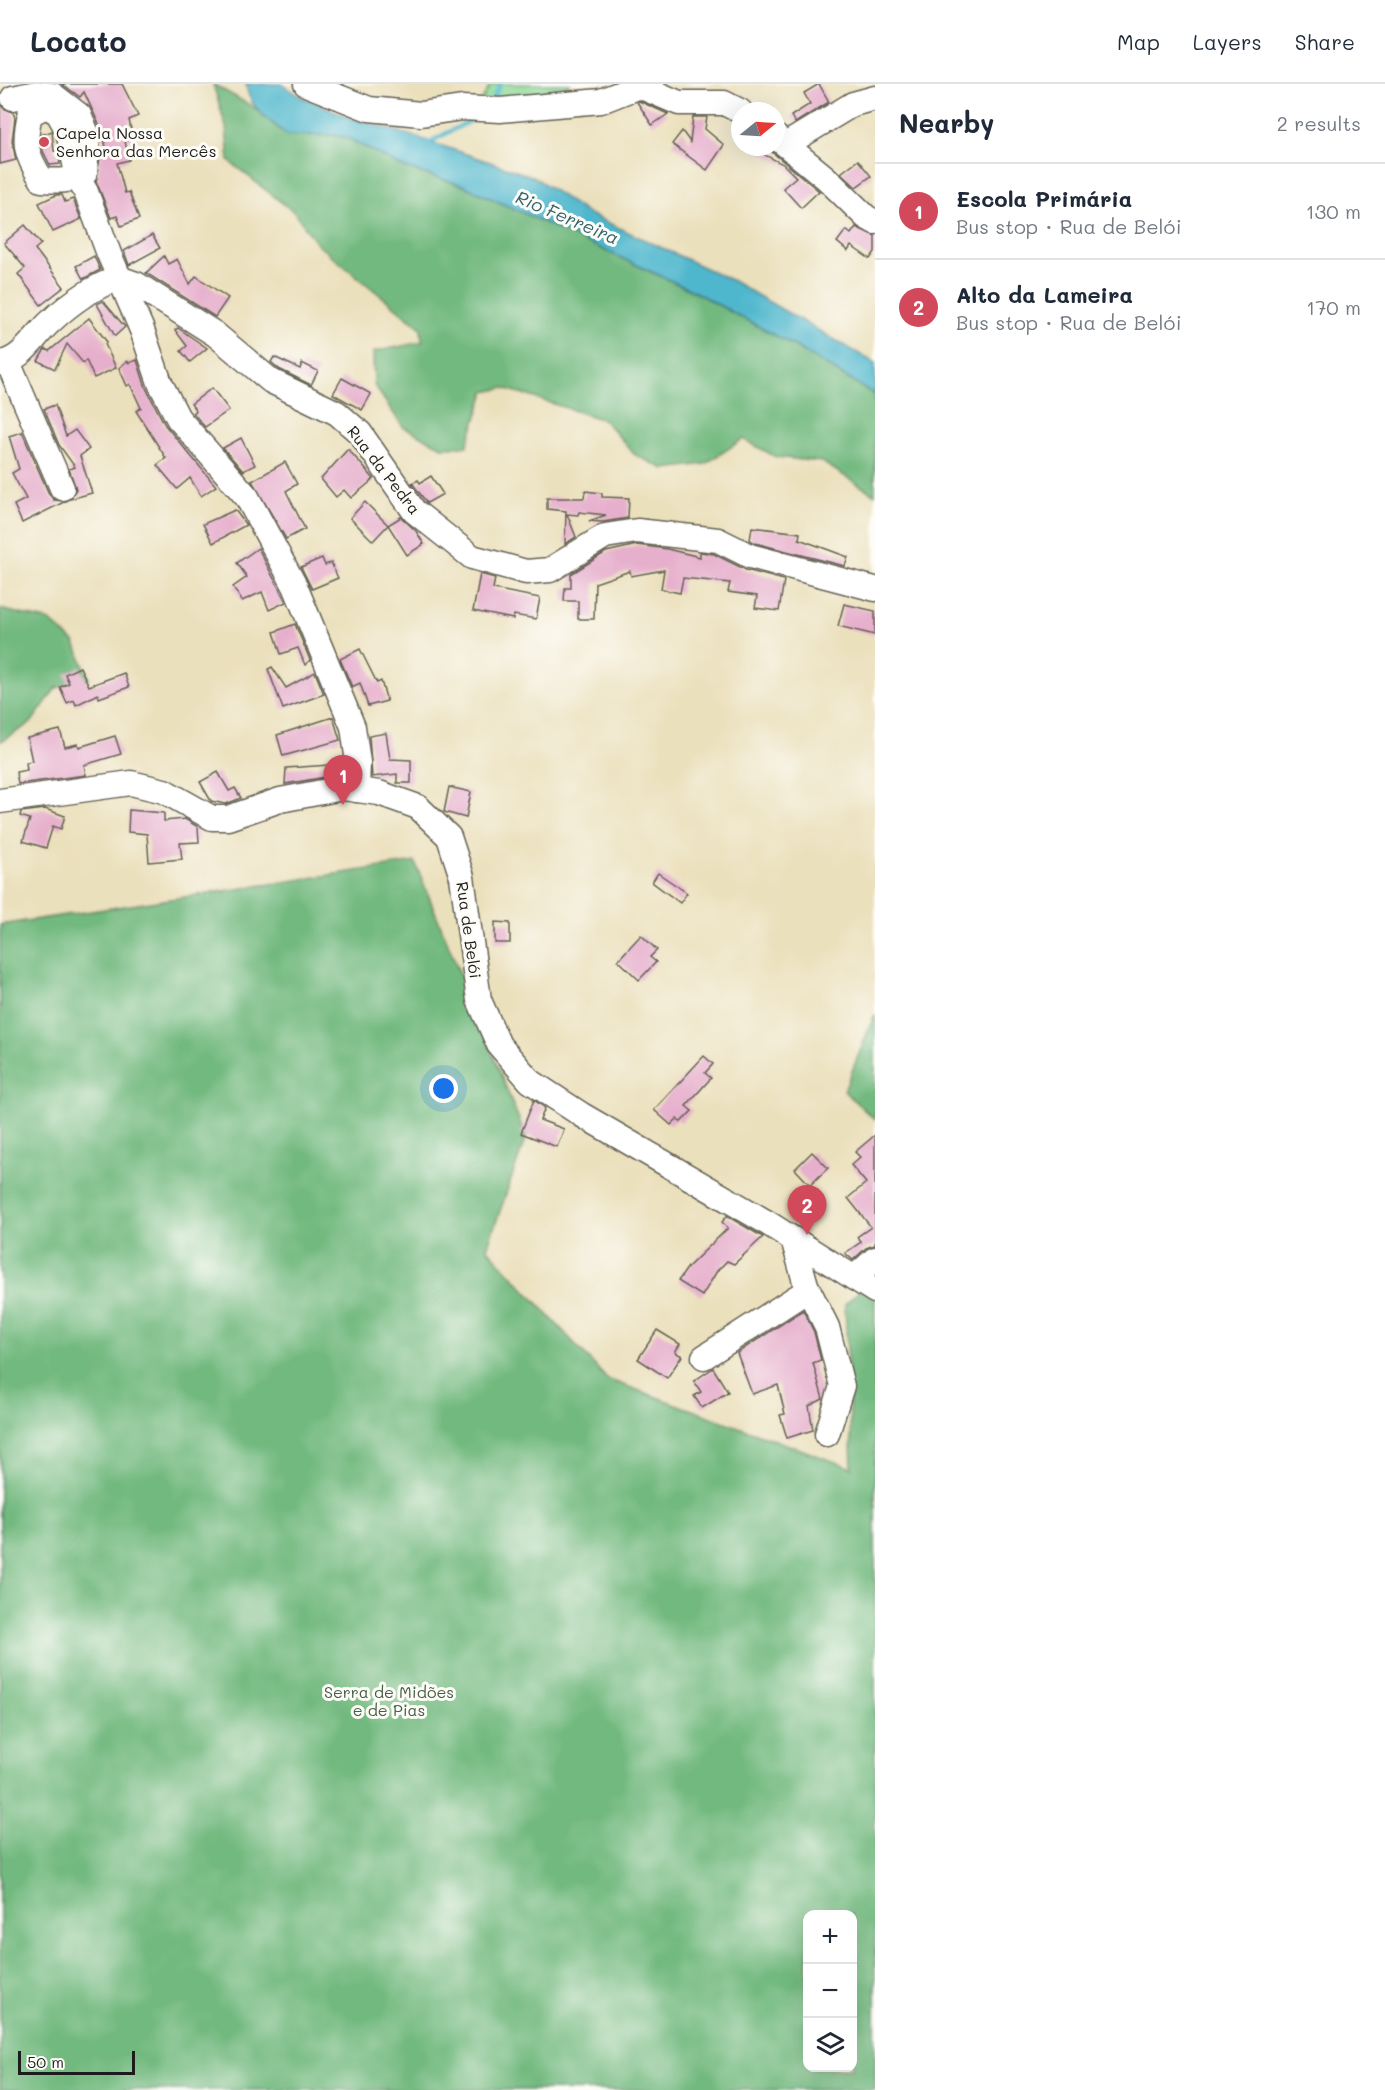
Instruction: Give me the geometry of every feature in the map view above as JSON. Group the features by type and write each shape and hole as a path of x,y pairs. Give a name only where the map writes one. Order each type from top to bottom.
{"street":[{"path":"306,84 369,109 421,114 462,108 500,110 601,101 641,85 679,103 724,103 731,106"},
{"path":"13,98 36,93 54,95 79,115 88,136 89,152 85,173 78,178 86,192 142,330 160,383 178,418 247,496 295,586 353,727 358,762 357,790"},
{"path":"785,138 853,104 875,98"},
{"path":"785,143 826,178 866,217 875,222"},
{"path":"62,488 4,362 18,356 49,322 71,304 99,285 119,278"},
{"name":"Rua da Pedra","path":"119,278 136,284 215,334 272,381 337,412 360,433 414,512 472,557 526,572 550,570 605,536 637,531 718,540 750,556 875,589"},
{"name":"Rua de Belói","path":"0,801 131,783 164,791 212,818 228,818 280,800 343,788 379,793 418,807 449,837 462,877 479,1000 499,1045 530,1081 875,1291"},
{"path":"793,1239 808,1290 827,1328 842,1386 827,1434"},
{"path":"854,1278 875,1259"},
{"path":"704,1357 808,1290"}],"green space":[{"path":"213,84 255,108 287,135 333,135 348,138 402,167 462,185 691,290 793,345 875,395 875,495 822,462 776,457 743,439 705,464 664,469 635,455 604,420 504,388 485,392 467,446 442,447 403,427 374,385 373,352 422,342 421,328 318,245 295,213 229,161 226,127"},
{"path":"491,84 570,84 565,88 481,102"},
{"path":"0,609 50,621 75,643 89,679 56,688 31,723 0,742"},
{"name":"Serra de Midões e de Pias","path":"415,862 526,1137 487,1248 607,1379 852,1468 845,1304 875,1277 875,2090 0,2090 0,925"},
{"path":"875,1014 875,1120 844,1091"}],"water":[{"name":"Rio Ferreira","path":"246,84 282,84 300,96 351,118 416,137 534,177 587,213 731,280 875,363 875,395 793,345 691,290 462,185 402,167 348,138 333,135 287,135 256,107"}],"building":[{"path":"62,84 122,84 138,116 129,120 133,139 125,141 129,160 117,163 125,193 129,192 139,219 121,226 117,216 111,218 96,181 101,152 107,151 102,131 84,92 80,97"},
{"path":"819,84 829,102 795,123 791,116 810,104 804,93"},
{"path":"637,102 668,114 652,125"},
{"path":"0,103 3,108 13,112 15,118 12,141 16,160 0,164"},
{"path":"693,117 707,117 705,129 724,145 707,170 672,144 682,131 690,142"},
{"path":"52,131 54,151 58,151 60,164 50,165 43,151 41,135"},
{"path":"767,156 777,156 819,191 801,208 783,188 796,177 783,164"},
{"path":"858,160 871,176 856,187 841,173"},
{"path":"56,195 62,195 65,202 73,199 81,219 53,232 39,203"},
{"path":"25,225 41,244 35,249 64,287 41,305 18,274 25,268 4,243"},
{"path":"856,227 875,236 875,252 870,259 851,246 848,251 837,242 846,230 851,234"},
{"path":"152,235 160,248 129,265 124,251"},
{"path":"94,256 100,270 83,279 76,266"},
{"path":"164,256 168,264 177,259 190,284 196,276 228,298 215,317 146,273"},
{"path":"103,301 125,327 115,336 97,304"},
{"path":"89,318 107,342 105,344 116,368 94,378 86,360 83,363 67,344 55,369 38,361 45,349 49,351"},
{"path":"178,328 207,348 190,362 181,351 187,346 175,330"},
{"path":"274,357 300,369 302,363 318,371 311,385 279,369 271,362"},
{"path":"137,360 146,388 165,425 216,486 201,496 190,478 177,489 157,465 166,458 136,411 141,408 130,384 127,386 119,368 127,361 129,363"},
{"path":"342,378 371,394 362,410 333,394"},
{"path":"212,388 229,410 205,427 193,413 196,411 191,404"},
{"path":"55,405 66,436 75,430 89,449 80,456 92,493 70,499 76,489 69,469 75,467 59,445 44,409"},
{"path":"22,432 49,494 54,500 66,501 22,523 14,505 26,499 12,473 19,469 9,436"},
{"path":"241,438 255,465 243,471 223,448"},
{"path":"348,449 374,479 351,498 344,490 336,497 321,479"},
{"path":"285,462 297,484 286,491 305,529 286,539 252,481"},
{"path":"431,476 443,494 427,503 412,483 418,480 420,483"},
{"path":"585,491 602,493 602,497 629,498 628,518 603,522 589,521 606,515 579,512 578,515 567,514 576,537 565,544 566,511 547,509 547,498 584,498"},
{"path":"365,502 388,525 373,541 350,518"},
{"path":"235,510 246,525 213,543 203,524"},
{"path":"401,517 416,531 424,544 407,555 388,525"},
{"path":"752,527 800,533 799,539 848,557 845,566 755,543 750,540"},
{"path":"637,545 700,557 700,552 714,554 746,570 784,580 779,611 755,608 757,596 728,592 730,583 683,578 680,593 661,589 664,570 631,576 630,571 595,583 594,619 578,619 578,601 564,601 565,588 571,588 571,574 606,552"},
{"path":"258,548 286,602 269,610 262,592 242,601 233,587 247,577 237,563"},
{"path":"322,558 325,565 331,563 338,578 312,589 301,567"},
{"path":"480,574 495,578 493,589 540,598 536,619 514,615 513,619 473,611"},
{"path":"844,604 875,611 875,635 838,626"},
{"path":"295,624 310,660 305,665 298,648 281,654 274,632"},
{"path":"360,649 377,683 381,681 387,701 368,706 360,683 352,687 340,659"},
{"path":"80,667 89,686 124,673 129,687 99,698 98,694 76,705 74,700 67,703 60,687 69,683 65,674"},
{"path":"272,667 286,688 315,672 324,694 283,709 268,669"},
{"path":"333,717 340,740 283,756 277,735"},
{"path":"60,730 65,747 78,744 79,747 115,736 121,754 84,765 86,775 18,784 16,772 27,770 26,762 32,761 27,738"},
{"path":"386,733 390,759 411,760 411,783 397,783 397,774 372,777 369,736"},
{"path":"344,764 343,774 285,784 286,768"},
{"path":"218,772 229,791 235,788 241,798 226,804 211,801 200,782"},
{"path":"449,787 471,792 466,818 444,812"},
{"path":"45,809 65,816 61,829 53,826 46,848 23,841 30,819 20,816 21,812"},
{"path":"129,810 164,813 164,821 185,819 198,827 199,842 180,843 182,859 149,862 147,834 128,832"},
{"path":"658,873 687,893 680,903 652,882"},
{"path":"495,922 510,923 510,943 495,943"},
{"path":"641,935 657,950 650,957 656,962 639,980 618,960"},
{"path":"704,1056 713,1064 705,1073 711,1078 686,1106 692,1111 681,1122 677,1119 671,1125 654,1110"},
{"path":"534,1100 545,1108 540,1120 564,1129 557,1147 521,1133"},
{"path":"875,1135 875,1245 866,1248 853,1260 845,1253 861,1242 857,1237 871,1227 848,1198 866,1183 851,1165 860,1157 855,1152"},
{"path":"812,1152 828,1168 810,1185 795,1169"},
{"path":"727,1216 763,1237 734,1264 727,1261 717,1271 702,1296 678,1281 688,1267 728,1228 722,1222"},
{"path":"803,1310 814,1332 821,1360 813,1363 823,1399 809,1406 813,1430 787,1438 780,1415 785,1414 778,1385 752,1394 737,1353"},
{"path":"657,1330 680,1344 675,1352 682,1356 667,1378 638,1359"},
{"path":"713,1368 728,1392 702,1408 694,1396 701,1392 694,1381"}],"waterway":[{"path":"491,102 501,84"},
{"path":"426,144 474,119"}],"place":[{"name":"Capela Nossa Senhora das Mercês","path":"44,142"},
{"name":"Escola Primária","path":"343,805"},
{"name":"Alto da Lameira","path":"807,1235"}]}
